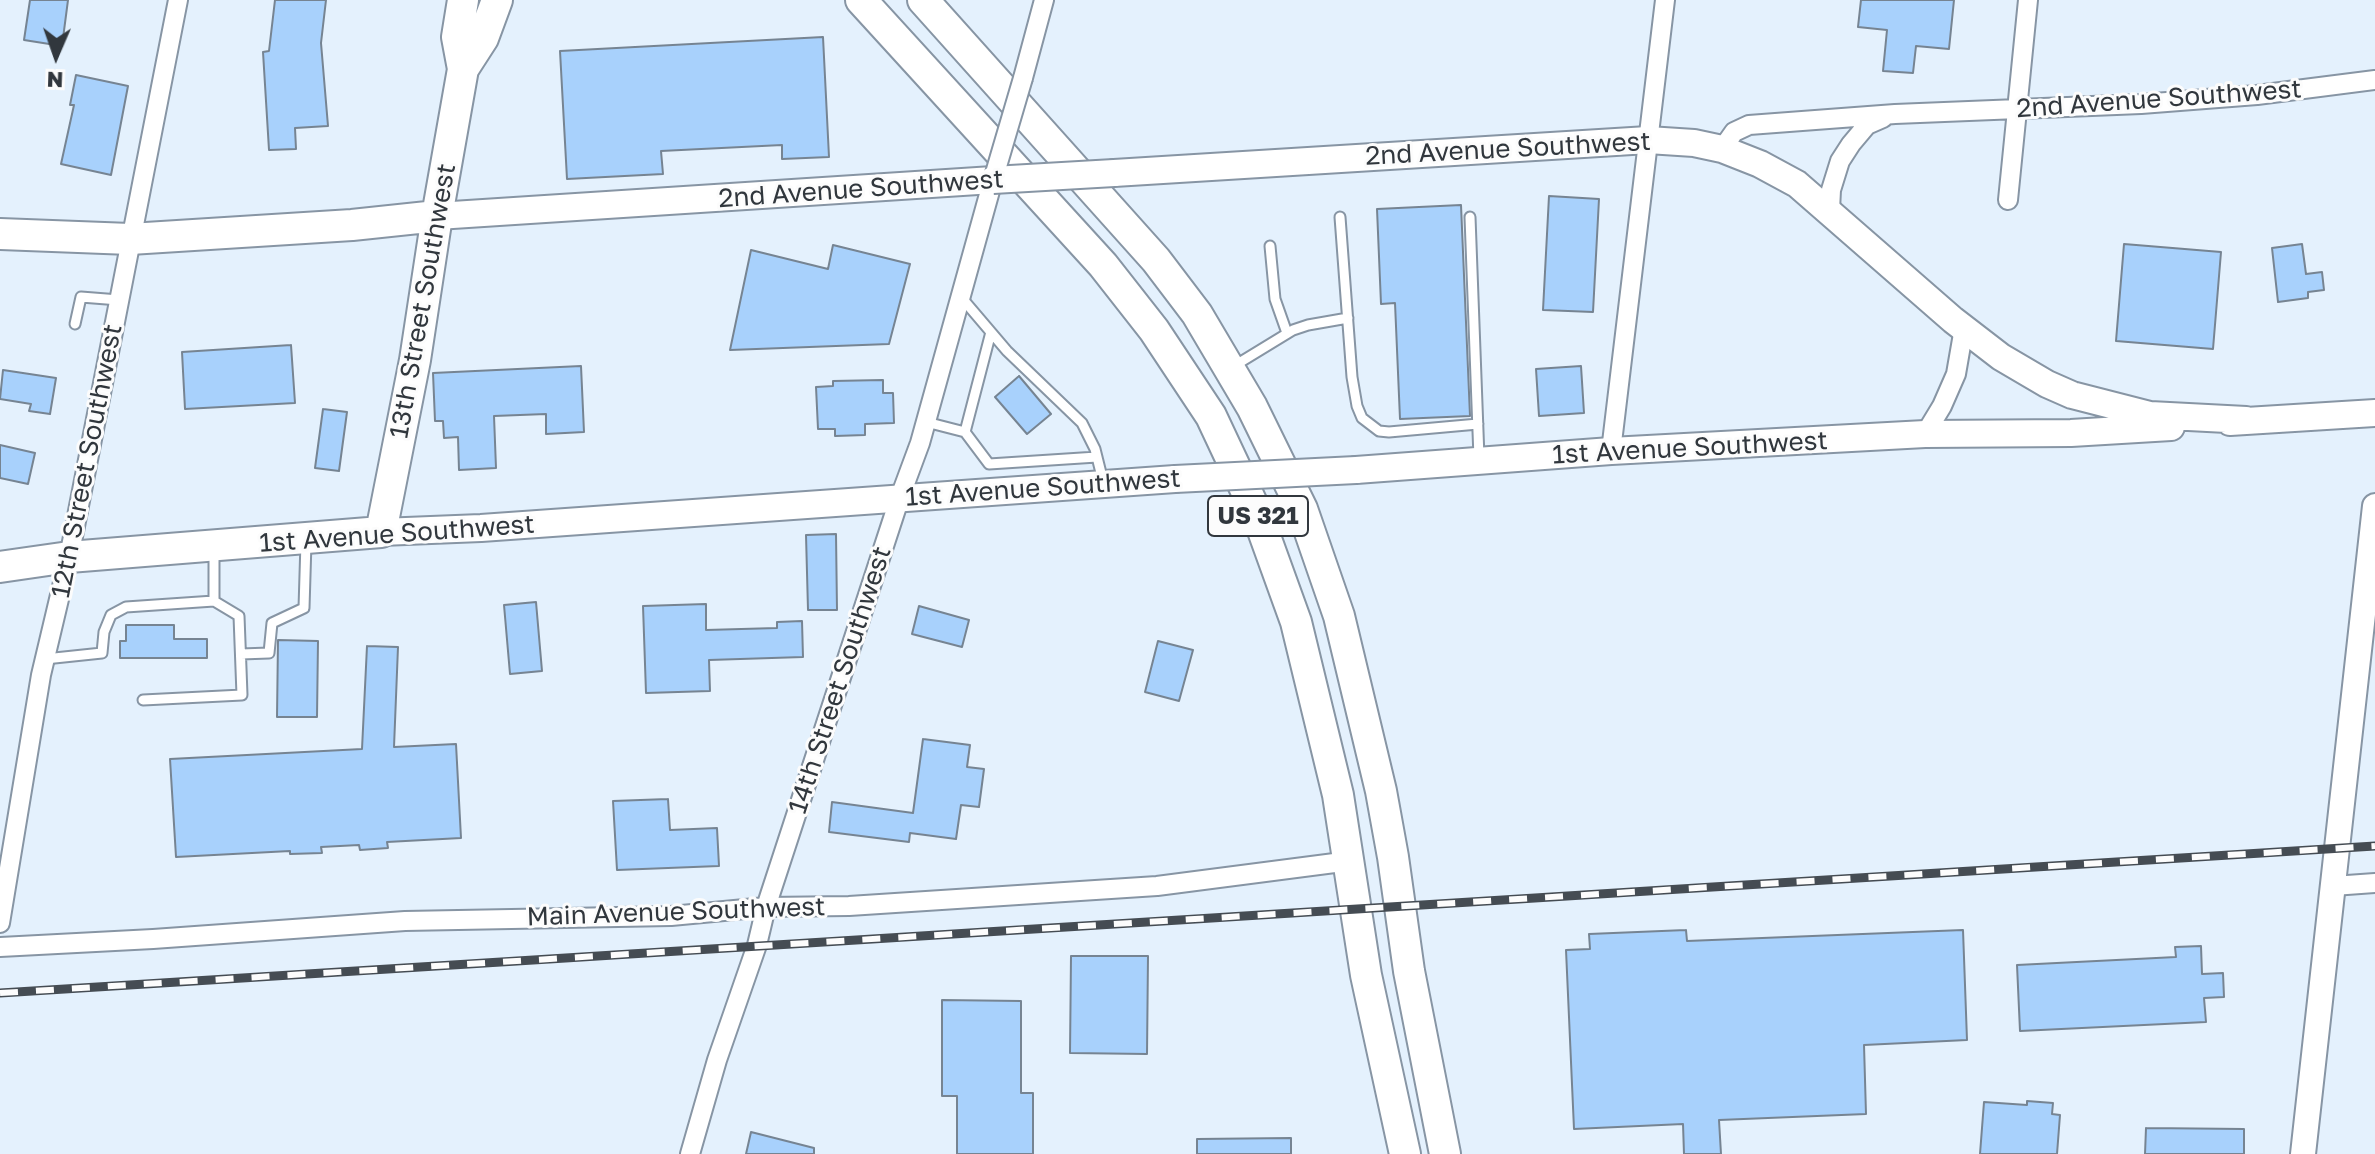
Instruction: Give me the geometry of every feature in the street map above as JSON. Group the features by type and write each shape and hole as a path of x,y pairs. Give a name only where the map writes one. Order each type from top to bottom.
{"main road":[{"name":"13th Street Southwest","path":"381,532 415,360 463,69 457,37 463,0"},
{"name":"13th Street Southwest","path":"463,69 483,38 497,0"},
{"name":"US 321","path":"861,0 1103,265 1154,330 1211,416 1257,514 1296,622 1336,783 1366,975 1405,1154"},
{"name":"US 321","path":"923,0 938,12 1156,260 1197,314 1252,407 1302,509 1339,616 1383,804 1409,971 1445,1154"},
{"name":"2nd Avenue Southwest","path":"0,234 130,239 993,180 1648,140 1694,143 1722,149 1760,164 1797,184 2001,357 2072,395 2150,415 2246,420"},
{"name":"1st Avenue Southwest","path":"0,567 69,557 381,532 481,528 1175,479 1925,434 2130,431 2246,420 2375,413"}],"street":[{"name":"12th Street Southwest","path":"0,923 45,659 69,557 178,0"},
{"name":"14th Street Southwest","path":"690,1154 717,1060 757,945 766,907 926,422 1044,0"},
{"path":"1611,451 1665,0"},
{"path":"2008,200 2028,0"},
{"name":"2nd Avenue Southwest","path":"1722,149 1734,132 1749,125 1895,114 2141,104 2257,95 2375,80"},
{"name":"2nd Avenue Southwest","path":"1830,210 1831,190 1840,161 1851,144 1867,125 1895,114"},
{"path":"1925,434 1956,374 1964,328"},
{"path":"2303,1154 2375,506"},
{"name":"Main Avenue Southwest","path":"0,947 344,924 671,916 766,907 849,906 1157,886 1350,861"},
{"path":"2333,886 2375,883"}],"lane":[{"path":"1340,217 1357,406 1362,418 1371,427 1389,432 1478,424"},
{"path":"1470,217 1479,461"},
{"path":"1270,246 1275,299 1287,333"},
{"path":"75,324 81,297 119,300"},
{"path":"961,297 991,332 1082,423 1097,457 1104,484"},
{"path":"1230,369 1287,333 1308,325 1348,318"},
{"path":"965,432 991,332"},
{"path":"926,422 965,432 989,464 991,492"},
{"path":"989,464 1097,457"},
{"path":"241,654 269,653 272,623 304,608 306,539"},
{"path":"214,547 214,601"},
{"path":"45,659 102,653 104,632 111,615 126,607 214,601 239,616 242,695 143,700"}],"building":[{"path":"30,0 68,0 62,46 24,40"},
{"path":"275,0 326,0 321,43 328,126 295,128 296,149 269,150 263,52 269,51"},
{"path":"1861,0 1954,0 1949,49 1916,46 1913,73 1883,71 1887,30 1858,27"},
{"path":"823,37 829,157 782,159 782,145 661,151 663,174 567,179 560,51"},
{"path":"76,75 128,86 111,175 61,164 74,105 70,105"},
{"path":"1549,196 1599,199 1593,312 1543,310"},
{"path":"1461,205 1470,416 1400,419 1395,303 1381,304 1377,209"},
{"path":"2124,244 2221,252 2213,349 2116,341"},
{"path":"2302,244 2306,274 2322,272 2324,290 2308,292 2308,298 2278,302 2272,248"},
{"path":"833,245 910,264 889,344 730,350 751,250 828,269"},
{"path":"291,345 295,403 185,409 182,352"},
{"path":"581,366 584,432 546,434 546,414 494,416 496,468 459,470 458,437 444,438 443,421 435,421 433,373"},
{"path":"1581,366 1584,413 1539,416 1536,369"},
{"path":"3,370 56,378 50,414 29,411 31,404 0,399"},
{"path":"1019,376 1051,414 1027,434 995,397"},
{"path":"883,380 883,393 893,393 894,423 865,424 865,435 835,436 835,429 818,429 816,387 833,386 833,381"},
{"path":"323,409 347,412 339,471 315,468"},
{"path":"0,445 35,453 28,484 0,478"},
{"path":"836,534 837,610 808,610 806,535"},
{"path":"536,602 542,671 510,674 504,605"},
{"path":"706,604 706,630 777,628 777,622 802,621 803,657 709,660 710,691 646,693 643,606"},
{"path":"919,606 969,620 962,647 912,634"},
{"path":"126,625 174,625 174,639 207,639 207,658 120,658 120,641 126,641"},
{"path":"278,640 318,641 317,717 277,717"},
{"path":"1158,641 1193,650 1179,701 1145,692"},
{"path":"367,646 398,647 394,747 456,744 461,838 387,842 388,848 360,850 359,845 321,847 322,853 290,854 290,851 176,857 170,759 362,749"},
{"path":"923,739 970,745 967,767 984,769 979,807 961,805 956,839 910,833 909,842 829,832 832,802 913,813"},
{"path":"668,799 670,830 717,828 719,866 617,870 613,801"},
{"path":"1686,930 1687,941 1963,930 1967,1040 1864,1045 1866,1114 1719,1120 1721,1154 1684,1154 1683,1124 1574,1129 1566,950 1590,949 1589,934"},
{"path":"2201,946 2202,974 2223,973 2224,997 2204,998 2206,1022 2020,1031 2017,965 2176,957 2175,947"},
{"path":"1071,956 1148,956 1147,1054 1070,1053"},
{"path":"942,1000 1021,1001 1021,1093 1033,1093 1033,1154 957,1154 957,1096 942,1096"},
{"path":"2027,1101 2053,1103 2052,1114 2060,1115 2057,1154 1980,1154 1984,1102 2027,1105"},
{"path":"2146,1128 2244,1129 2244,1154 2145,1154"},
{"path":"751,1132 814,1148 814,1154 746,1154"},
{"path":"1291,1138 1291,1154 1197,1154 1197,1139"}],"railway":[{"path":"0,993 2375,846"}]}
